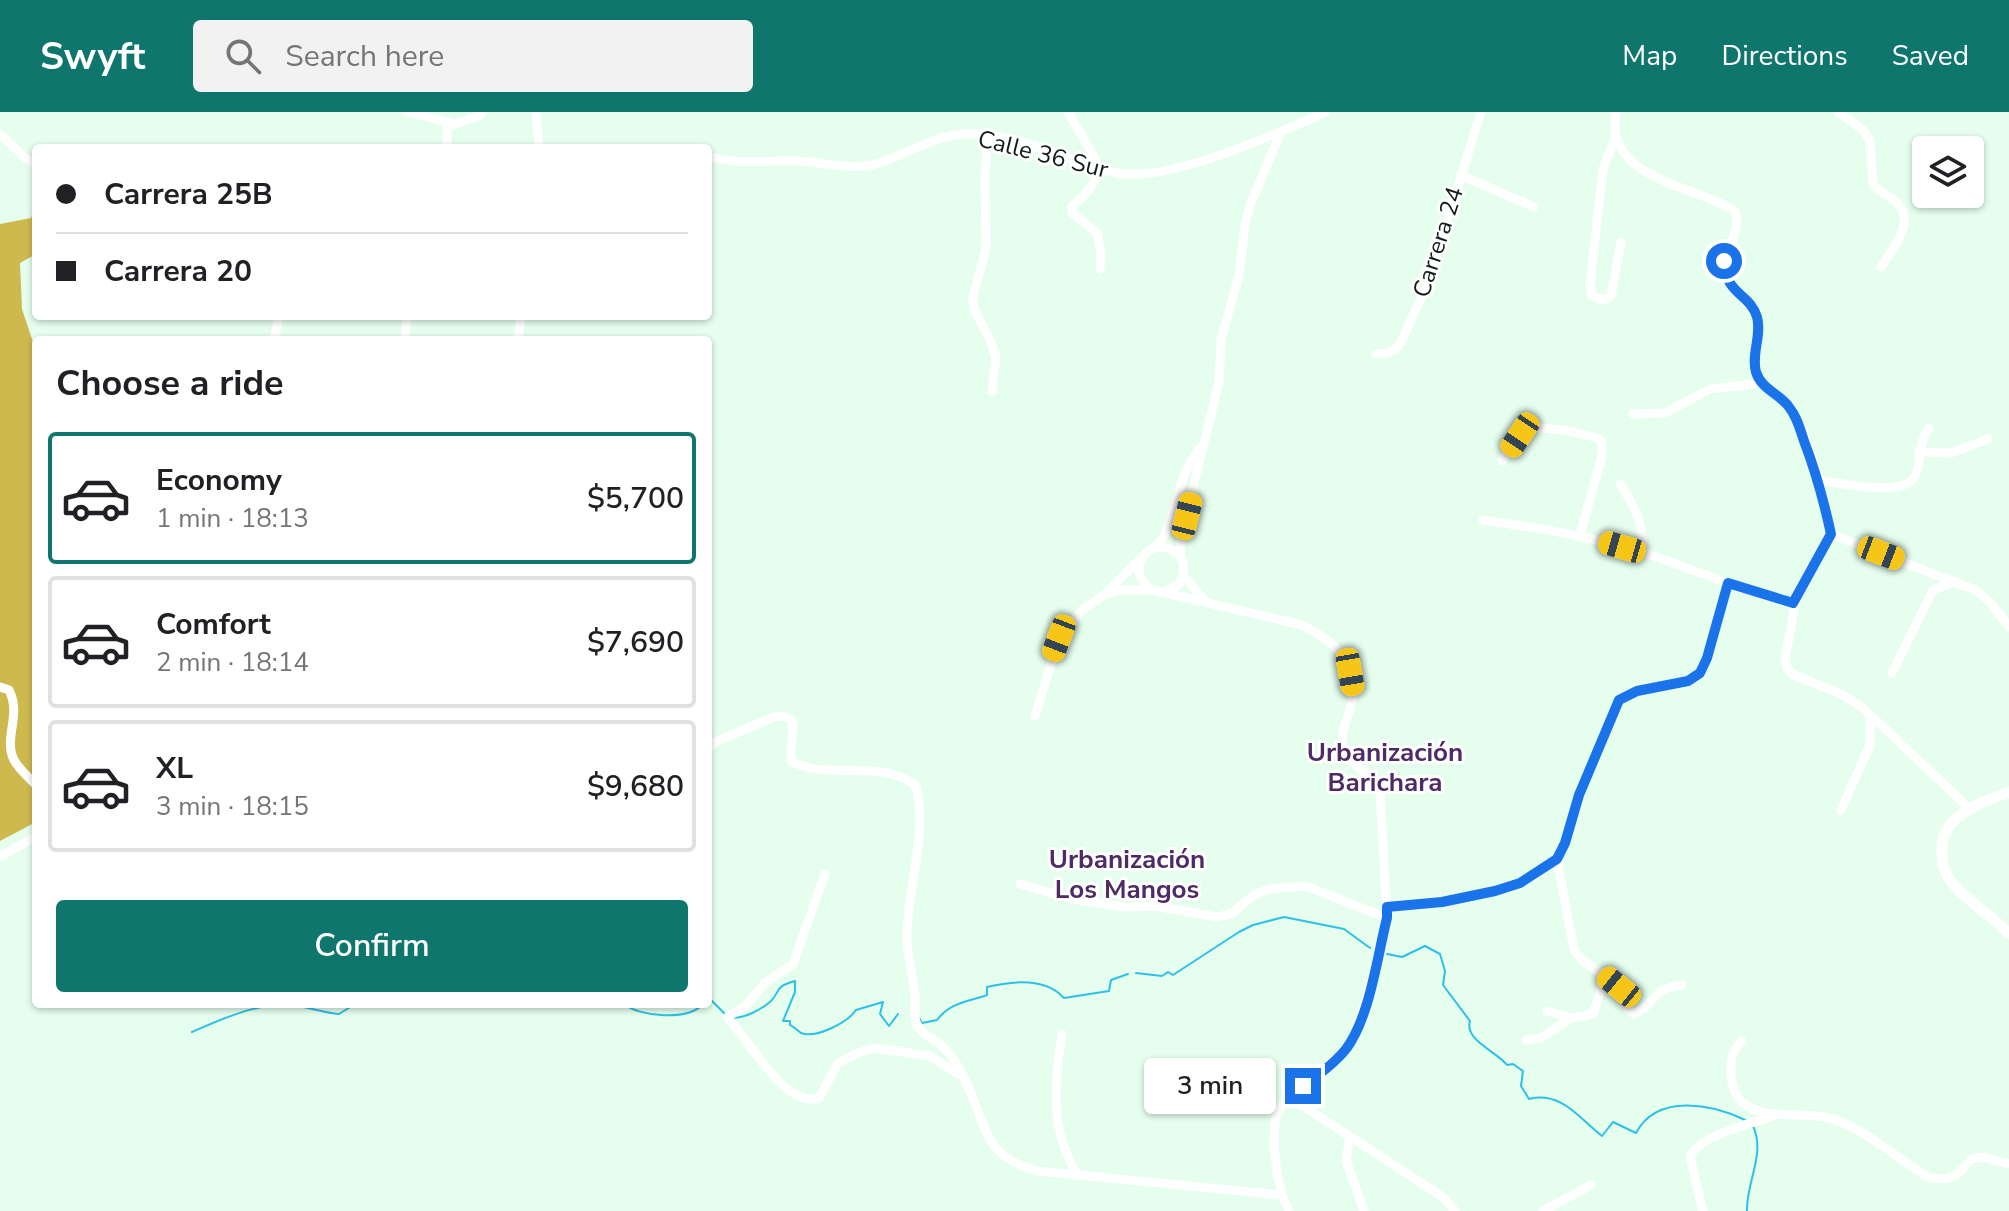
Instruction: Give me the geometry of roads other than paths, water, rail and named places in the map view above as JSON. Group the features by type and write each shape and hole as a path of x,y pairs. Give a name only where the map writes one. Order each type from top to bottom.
{"street":[{"path":"407,112 452,123 479,116 483,112"},
{"path":"536,112 539,144"},
{"path":"1068,112 1093,152 1097,168 1093,186 1072,206 1072,213 1097,233 1100,269"},
{"name":"Calle 36 Sur","path":"712,158 751,164 798,161 868,166 931,140 966,134 988,135 1025,144 1097,168 1131,175 1216,156 1326,112"},
{"name":"Carrera 24","path":"1376,354 1388,353 1399,346 1428,283 1481,112"},
{"path":"1616,112 1616,136 1635,163 1663,182 1735,211 1737,224 1724,261 1725,273 1734,290 1752,308 1757,318 1755,368 1762,383 1790,407 1819,480 1831,534 1793,603 1785,660 1787,668 1792,674 1852,700 1969,808"},
{"path":"1838,112 1867,135 1872,149 1873,184 1897,202 1903,211 1904,223 1899,239 1881,267"},
{"path":"447,144 446,130 452,123"},
{"path":"1205,601 1184,576 1180,556 1181,537 1219,382 1221,340 1239,275 1245,224 1281,131"},
{"path":"0,134 32,162"},
{"path":"988,135 986,249 973,296 974,309 996,358 992,391"},
{"path":"1616,136 1603,169 1590,284 1592,296 1597,299 1604,300 1611,296 1621,242"},
{"path":"1460,175 1534,207"},
{"path":"1633,414 1673,410 1710,389 1762,383"},
{"path":"1502,461 1520,435 1528,429 1543,428 1599,439 1602,456 1580,535"},
{"path":"1819,480 1902,487 1916,474 1918,452 1929,428"},
{"path":"1918,452 1951,453 1988,439"},
{"path":"1035,716 1059,638 1081,611 1105,594 1165,535 1186,470 1203,442"},
{"path":"1620,484 1640,517 1643,553"},
{"path":"1483,520 1580,535 1793,603"},
{"path":"1831,534 1956,581 1983,595 2009,627"},
{"path":"1153,549 1168,548 1180,556"},
{"path":"1143,557 1139,566 1140,576 1152,590"},
{"path":"1165,592 1179,584 1184,576"},
{"path":"1892,673 1933,590 1956,581"},
{"path":"1387,907 1442,902 1495,891 1520,883 1557,859 1579,795 1619,700 1627,694 1677,685 1700,673 1728,583"},
{"path":"1105,594 1122,590 1152,590 1205,601 1317,632 1332,642 1344,657 1353,688 1342,743 1348,757 1371,777 1380,792 1387,918 1353,1037 1338,1057 1280,1108 1274,1131 1282,1195 1289,1211"},
{"path":"0,687 9,690 15,707 11,743 14,760 32,780"},
{"path":"1841,810 1870,745 1870,715"},
{"path":"712,745 774,717 784,716 792,721 794,729 791,761 803,767 869,770 894,775 916,786 921,810 921,836 907,939 915,988 915,1020 922,1032 946,1050 965,1080 991,1144 1004,1158 1037,1171 1282,1195"},
{"path":"2009,792 1969,808 1950,825 1941,849 1946,873 1953,884 2009,934"},
{"path":"0,857 32,838"},
{"path":"1557,859 1574,950 1583,961 1619,987 1627,1008 1634,1014 1640,1012 1664,987 1682,985"},
{"path":"825,874 793,964 728,1017 730,1021 785,1088 803,1099 812,1101 819,1098 838,1063 875,1048 930,1056 942,1061 965,1080"},
{"path":"1020,884 1072,899 1126,907 1154,906 1217,917 1231,914 1261,892 1296,885 1320,890 1387,918"},
{"path":"1526,1040 1541,1038 1571,1018 1590,1015 1595,1011 1605,976"},
{"path":"1547,1011 1571,1018"},
{"path":"1062,1034 1056,1086 1057,1124 1077,1174"},
{"path":"1742,1041 1731,1057 1733,1087 1744,1104 1773,1116"},
{"path":"1289,1097 1443,1197 1455,1211"},
{"path":"1703,1211 1690,1157 1692,1150 1703,1141 1773,1116 1804,1114 1836,1119 1928,1177 1941,1180 1958,1174 1971,1159 1982,1157 2009,1164"},
{"path":"1350,1137 1346,1160 1364,1211"},
{"path":"1543,1211 1591,1185"}],"waterway":[{"path":"1136,973 1162,976 1168,972 1173,975 1239,932 1284,917 1344,929 1370,948"},
{"path":"1387,954 1402,957 1425,946 1440,954 1445,971 1443,985 1470,1021 1469,1028 1476,1040 1507,1065 1513,1064 1523,1071 1521,1086 1529,1099 1560,1102 1602,1136 1613,1122 1636,1133 1645,1120 1671,1107 1702,1107 1745,1120"},
{"path":"919,1018 922,1023 937,1020 954,1006 987,995 987,987 1028,982 1047,987 1064,998 1109,991 1111,980 1128,974"},
{"path":"733,1018 762,1008 780,988 795,981 795,992 783,1021 790,1021 790,1025 801,1033 823,1032 856,1010 883,1002 880,1014 889,1026 898,1014"},
{"path":"712,1001 724,1013"},
{"path":"192,1032 261,1008"},
{"path":"306,1008 339,1014 349,1008"},
{"path":"631,1008 664,1015 687,1013 697,1008"},
{"path":"1747,1211 1757,1158 1753,1126"}],"district":[{"name":"Urbanización Barichara","path":"1385,767"},
{"name":"Urbanización Los Mangos","path":"1127,874"}]}
